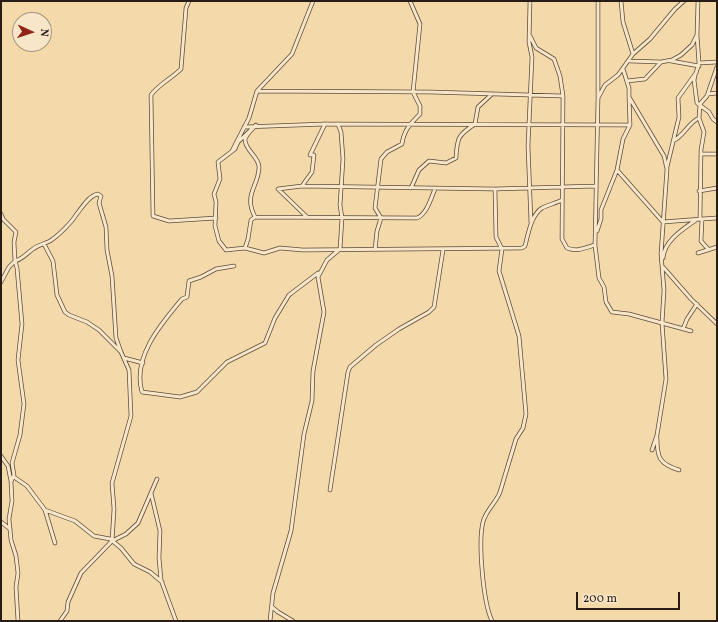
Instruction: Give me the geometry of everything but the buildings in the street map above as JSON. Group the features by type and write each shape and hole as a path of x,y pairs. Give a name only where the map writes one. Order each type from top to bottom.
{"street":[{"path":"189,1 186,8 181,69 174,76 157,87 151,95 153,216 169,221 216,218"},
{"path":"232,152 249,118 257,91 292,54 313,1"},
{"path":"375,250 377,231 381,218 375,208 381,159 387,152 402,144 404,132 409,124 420,114 420,106 413,92 420,24 410,1"},
{"path":"256,125 238,142 232,152 218,162 220,179 214,194 216,202 215,226 219,241 226,250 245,248 264,253 280,248 443,250 524,248 531,223 528,124 532,63 529,42 530,1"},
{"path":"598,1 595,245 599,278 604,286 606,302 612,312 629,314 691,331"},
{"path":"621,1 623,22 634,54"},
{"path":"598,98 605,85 623,69 634,54 650,39 675,9 684,1"},
{"path":"698,1 697,35 699,64 694,80 697,103 709,112 713,120 717,122"},
{"path":"630,61 660,63 668,61 681,55 692,45 697,35"},
{"path":"530,36 536,48 554,59 560,76 563,96 561,233 564,244 567,248 576,250 595,245"},
{"path":"668,61 699,64 717,62"},
{"path":"627,81 645,79 660,63"},
{"path":"708,249 701,241 701,154 704,132 699,118 700,105 708,94 717,67"},
{"path":"595,245 601,219 601,210 617,170 623,139 630,125 627,81 623,69"},
{"path":"679,470 667,466 661,460 657,452 657,435 666,379 662,323 663,267 661,254 667,169 679,117 678,98 696,73"},
{"path":"257,91 413,92 563,96"},
{"path":"708,94 717,93"},
{"path":"411,188 419,170 429,161 446,163 456,158 457,141 461,134 475,124 478,107 492,94"},
{"path":"629,97 664,156 667,169"},
{"path":"673,141 678,139 694,120 699,118"},
{"path":"244,127 256,125 325,124 630,125"},
{"path":"302,186 312,172 314,156 310,155 325,124"},
{"path":"338,124 342,144 342,186 340,205 342,218 340,249"},
{"path":"255,217 250,208 259,162 245,142 245,137 256,125"},
{"path":"701,154 717,154"},
{"path":"617,170 663,222"},
{"path":"307,217 278,188 302,186 377,186 435,189 495,189 595,186"},
{"path":"700,191 717,188"},
{"path":"245,248 251,220 255,217 421,217 435,189"},
{"path":"492,621 486,607 482,536 483,521 489,509 497,501 516,439 523,428 526,414 519,336 499,271 502,249 496,237 495,189"},
{"path":"1,282 9,267 15,261 22,258 33,248 44,244 60,234 71,219 76,216 81,207 94,194 98,194 100,196 99,202 106,227 107,250 112,276 116,338 130,375 131,416 112,483 114,509 112,541"},
{"path":"531,223 541,209 562,200"},
{"path":"1,214 3,219 16,232 14,242 15,261 18,268 22,324 18,360 24,404 20,436 12,463 14,477 11,482"},
{"path":"663,222 717,218"},
{"path":"662,262 663,255 670,242 679,233 700,219"},
{"path":"44,244 53,261 57,295 65,312 87,322 99,330 121,352"},
{"path":"698,253 717,247"},
{"path":"234,266 216,270 189,281 187,296 182,299 151,338 139,381 142,392 180,397 197,392 227,362 265,343 275,318 289,295 320,272 332,254 340,249"},
{"path":"330,490 350,367 376,345 399,329 429,312 434,306 443,250"},
{"path":"663,267 717,324"},
{"path":"270,621 273,593 291,531 304,434 310,411 313,371 324,312 318,283 320,272"},
{"path":"683,329 687,319 697,304"},
{"path":"124,358 143,364"},
{"path":"652,450 657,435"},
{"path":"1,456 8,466 11,482 12,501 10,529 18,573 16,587 18,621"},
{"path":"14,477 27,486 45,510 54,543"},
{"path":"60,621 67,611 68,602 81,573 112,541 126,534 138,523 157,479"},
{"path":"151,492 160,531 159,558 162,582 176,621"},
{"path":"45,510 75,521 94,536 112,541 121,548 134,564 150,572 162,582"},
{"path":"1,522 10,529"},
{"path":"272,607 293,621"}]}
